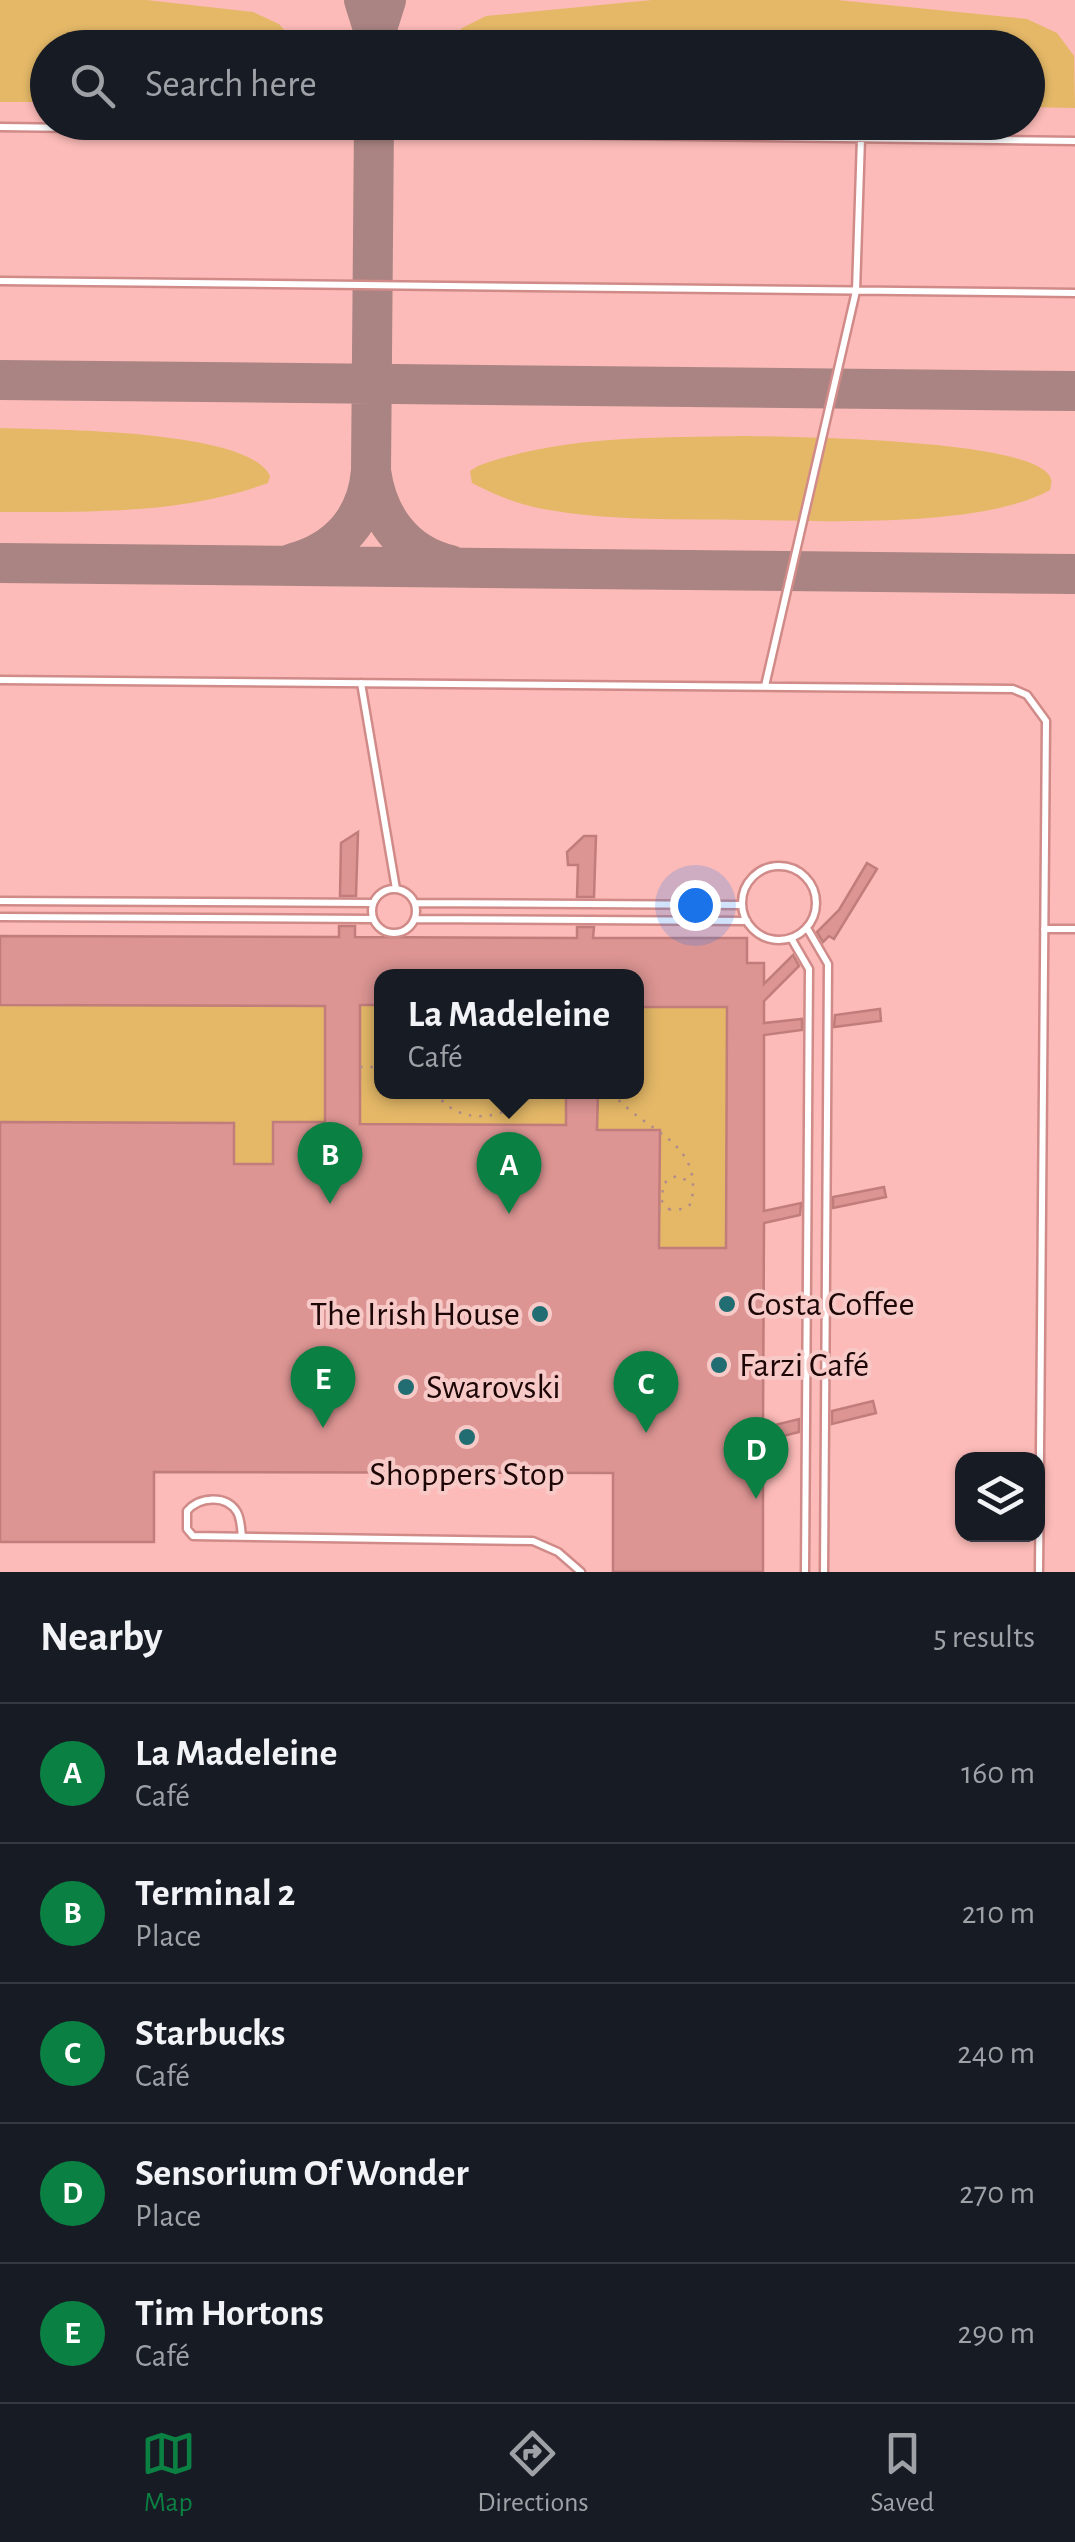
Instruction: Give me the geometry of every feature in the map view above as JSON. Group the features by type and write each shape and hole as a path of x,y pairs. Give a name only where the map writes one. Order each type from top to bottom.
{"lane":[{"path":"0,127 30,127"},
{"path":"765,686 856,291 860,140"},
{"path":"1003,140 1075,141"},
{"path":"0,281 1075,293"},
{"path":"0,680 1013,689 1027,695 1046,721 1038,1572"},
{"path":"361,683 396,889"},
{"path":"770,867 788,867 803,875 813,888 816,905 807,928 791,938 764,937 746,921 744,892 754,876 770,867"},
{"path":"396,889 408,893 416,903 415,919 408,930 394,934 379,928 374,919 374,903 380,894 396,889"},
{"path":"0,902 374,903"},
{"path":"416,903 742,905"},
{"path":"0,918 374,919"},
{"path":"415,919 746,921"},
{"path":"807,928 828,964 824,1572"},
{"path":"1044,929 1075,929"},
{"path":"791,938 810,969 805,1572"},
{"path":"242,1537 240,1517 226,1502 214,1499 194,1503 187,1511 187,1529 194,1536 242,1537 533,1540 558,1552 581,1572"}],"path":[{"path":"360,1067 374,1066"},
{"path":"442,1099 449,1107 480,1118 506,1111 525,1099"},
{"path":"619,1099 676,1144 687,1162 694,1184 691,1204 684,1210 660,1210"},
{"path":"671,1210 661,1200 664,1183 676,1176 694,1184"}],"shaded area":[{"path":"0,0 1075,0 1075,1572 0,1572"},
{"path":"0,0 146,0 253,12 284,30 30,30 30,102 0,102"},
{"path":"652,0 837,0 1027,19 1057,33 1074,56 1075,108 1045,107 1045,30 461,30 486,16"},
{"path":"0,428 146,435 189,441 226,449 254,461 270,476 268,483 236,493 169,506 0,512"},
{"path":"743,436 954,447 1030,463 1049,475 1051,484 1050,490 985,511 903,520 671,519 594,516 533,507 472,483 470,471 510,456 576,443"},
{"path":"0,1005 325,1006 325,1122 273,1164 234,1164 233,1123 0,1122"},
{"path":"360,1005 374,1005 374,1099 566,1099 566,1125 360,1124"},
{"path":"644,1007 727,1007 726,1249 659,1248 660,1131 597,1130 598,1099 644,1099"}],"building":[{"path":"358,832 356,896 340,896 341,843"},
{"path":"584,836 596,836 594,897 577,897 578,865 568,865 567,852"},
{"path":"867,863 877,869 834,939 829,936 823,942 817,932 839,910"},
{"path":"339,926 355,926 355,937 577,938 577,927 594,927 593,938 747,938 747,963 764,963 764,984 793,955 799,966 764,1001 764,1023 802,1019 802,1030 764,1035 764,1211 801,1203 800,1215 764,1223 763,1428 799,1419 799,1432 763,1441 763,1572 613,1572 613,1473 154,1472 154,1542 0,1542 0,1122 234,1123 234,1164 273,1164 273,1122 325,1122 325,1006 0,1005 0,936 339,937","holes":["374,969 644,969 644,1007 727,1007 726,1248 659,1248 660,1130 597,1130 598,1099 566,1099 566,1125 360,1124 360,1005 374,1005"]},
{"path":"880,1009 881,1021 834,1027 835,1015"},
{"path":"884,1187 886,1197 833,1208 833,1197"},
{"path":"873,1401 876,1413 832,1424 832,1411"}],"taxiway":[{"path":"364,0 373,30"},
{"path":"377,30 386,0"},
{"path":"371,471 374,140"},
{"path":"0,380 1075,391"},
{"path":"293,563 324,550 347,530 363,504 371,471 379,503 395,531 419,552 450,565"},
{"path":"0,563 1075,574"}],"place":[{"name":"Terminal 2","path":"330,1204"},
{"name":"La Madeleine","path":"509,1214"},
{"name":"Costa Coffee","path":"727,1304"},
{"name":"The Irish House","path":"540,1314"},
{"name":"Farzi Café","path":"719,1365"},
{"name":"Swarovski","path":"406,1387"},
{"name":"Tim Hortons","path":"323,1428"},
{"name":"Starbucks","path":"646,1433"},
{"name":"Shoppers Stop","path":"467,1437"},
{"name":"Sensorium Of Wonder","path":"756,1499"}]}
